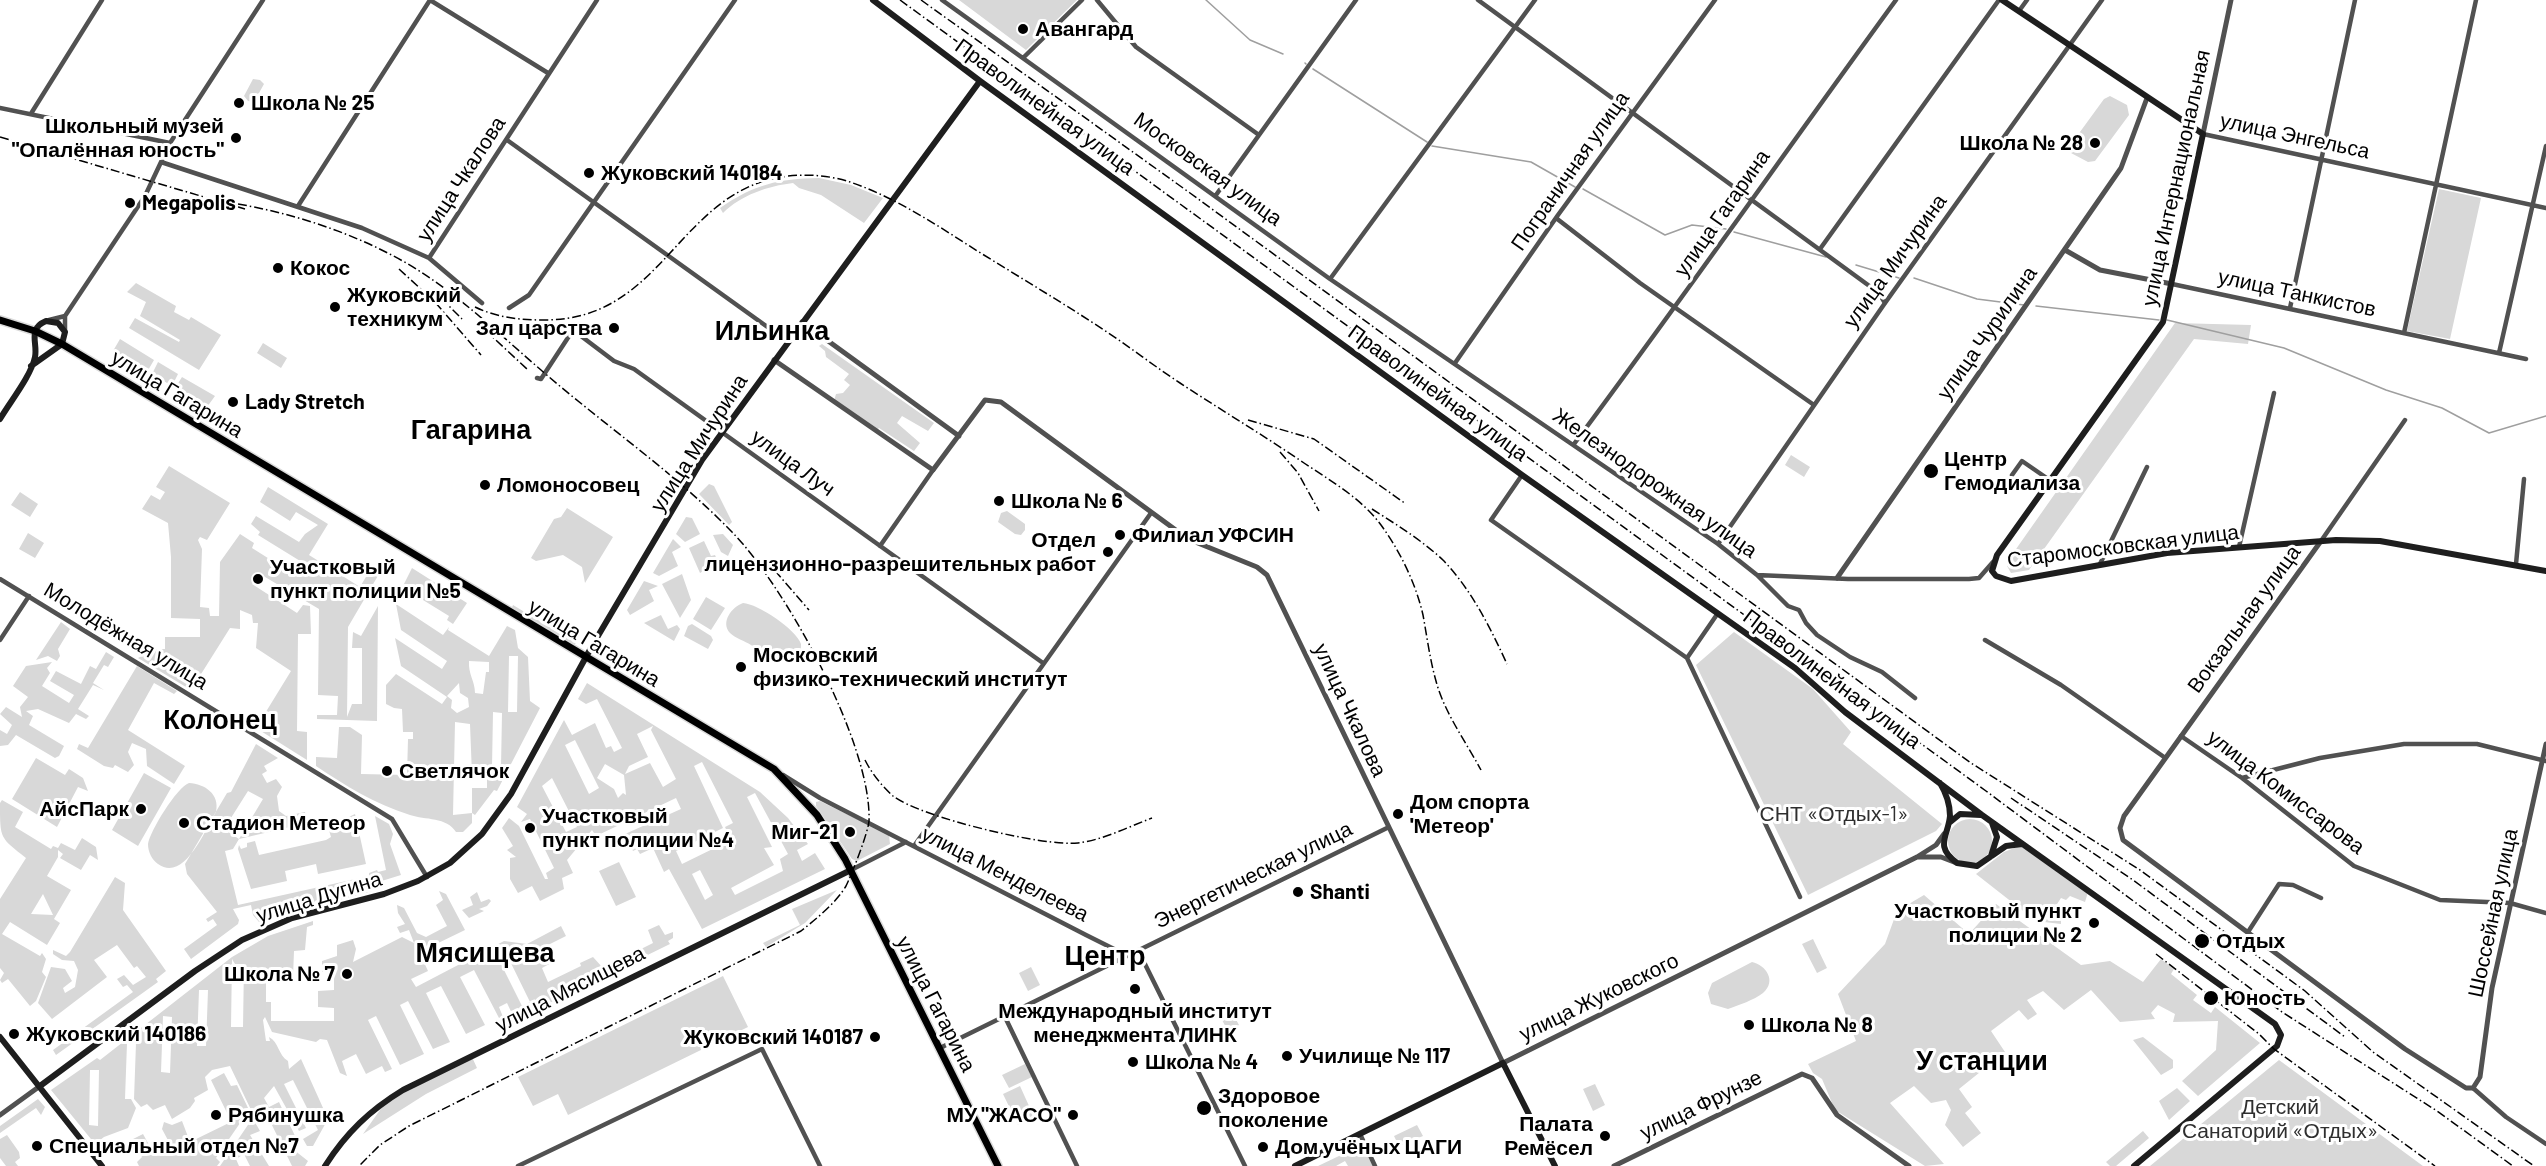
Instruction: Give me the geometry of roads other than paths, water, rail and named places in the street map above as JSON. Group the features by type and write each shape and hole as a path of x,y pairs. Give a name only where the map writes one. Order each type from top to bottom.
{"main road":[{"name":"Праволинейная улица","path":"873,0 980,81 1522,475 1795,668 1845,712 1982,815"},
{"name":"улица Энгельса","path":"2000,0 2019,11 2069,48 2203,134"},
{"name":"улица Мичурина","path":"586,657 702,460 787,341 980,81"},
{"name":"улица Интернациональная","path":"1993,562 2158,331 2172,284 2203,134"},
{"name":"улица Гагарина","path":"0,320 35,331 62,344 774,769 817,815 851,870 998,1166"},
{"path":"0,419 31,366 35,354 35,331 39,324 49,320 58,323 65,332 62,344 31,366"},
{"path":"34,344 40,351 51,353"},
{"name":"Старомосковская улица","path":"1993,562 1992,571 1996,576 2011,580 2167,553 2321,542 2380,541 2546,571"},
{"name":"улица Дугина","path":"40,1086 242,940 292,918 392,892 427,877 457,857 488,827 511,794 586,657"},
{"path":"1938,780 1949,808 1944,848 1957,863 1977,866 2006,846 2022,844"},
{"path":"1948,823 1960,814 1982,815 2278,1028 2281,1038 2277,1046 2134,1166"},
{"path":"1989,859 1997,845 1991,821"},
{"name":"улица Мясищева","path":"325,1166 343,1139 362,1119 403,1090 851,870"},
{"path":"0,1037 102,1166"},
{"name":"улица Жуковского","path":"1294,1166 1503,1063"},
{"name":"улица Чкалова","path":"1503,1063 1555,1166"}],"street":[{"path":"32,112 102,0"},
{"path":"65,332 65,316 146,196 170,143 263,0"},
{"path":"298,206 430,0 548,73"},
{"name":"улица Чкалова","path":"161,162 362,228 429,258 597,0"},
{"path":"509,308 529,296 735,0"},
{"name":"Московская улица","path":"942,0 1330,279 1455,363"},
{"path":"1023,57 1082,0"},
{"path":"1097,0 1137,47 1259,135"},
{"path":"1216,195 1356,0"},
{"path":"1478,0 1820,249 1879,293 1885,303"},
{"path":"1330,279 1535,0"},
{"name":"Пограничная улица","path":"1455,363 1556,218 1715,0"},
{"name":"улица Гагарина","path":"1574,444 1676,307 1751,199 1896,0"},
{"path":"1820,249 2000,0"},
{"path":"2019,11 2027,0"},
{"name":"улица Мичурина","path":"1718,544 1885,303 2102,0"},
{"name":"улица Интернациональная","path":"2203,134 2231,0"},
{"path":"2290,308 2355,0"},
{"path":"2404,333 2476,0"},
{"name":"улица Чурилина","path":"1837,578 2121,168 2147,98"},
{"path":"0,108 32,112 170,143"},
{"name":"улица Энгельса","path":"2203,134 2546,208"},
{"path":"507,140 787,341"},
{"path":"2499,353 2546,146"},
{"path":"1556,218 1814,405"},
{"name":"улица Танкистов","path":"2065,250 2100,270 2526,359"},
{"path":"429,258 482,303"},
{"path":"49,320 65,316"},
{"path":"802,322 958,436 880,546"},
{"name":"улица Луч","path":"537,378 541,379 573,330 614,361 634,369 1043,663"},
{"path":"774,360 933,470"},
{"name":"Железнодорожная улица","path":"1455,363 1574,444 1599,465 1718,544 1757,575 1788,606 1799,610 1817,635 1859,662 1882,672 1915,698"},
{"path":"2239,547 2274,393"},
{"name":"улица Чкалова","path":"958,436 980,404 992,399 1001,402 1188,539 1257,567 1267,575 1387,828 1503,1063"},
{"name":"Вокзальная улица","path":"2248,932 2123,840 2121,821 2164,757 2321,542 2405,420"},
{"path":"2012,475 2022,462 2051,481"},
{"path":"2100,564 2147,467"},
{"path":"1522,475 1491,520 1687,658 1800,897"},
{"path":"2516,564 2524,479"},
{"path":"914,846 1151,513"},
{"name":"Старомосковская улица","path":"1757,575 1969,579 1979,578 1993,562"},
{"name":"Молодёжная улица","path":"0,579 392,819 427,877"},
{"path":"0,640 29,596"},
{"path":"1687,658 1718,613"},
{"path":"1985,640 2061,685 2164,757"},
{"name":"улица Комиссарова","path":"2181,736 2242,778 2354,866 2440,900 2510,903 2546,913"},
{"path":"2242,778 2320,758 2404,744 2477,744 2544,760"},
{"name":"Шоссейная улица","path":"2474,1088 2480,1077 2492,988 2546,744"},
{"name":"улица Менделеева","path":"774,769 820,798 1113,949 1128,953 1138,950"},
{"name":"Энергетическая улица","path":"940,1048 1387,828"},
{"name":"улица Жуковского","path":"1503,1063 1917,857 1936,845 1944,834"},
{"path":"851,870 906,842"},
{"path":"1917,857 1941,857 1957,863"},
{"path":"2321,898 2293,885 2279,884 2248,932 2432,1067 2466,1088 2474,1088 2506,1117 2546,1144"},
{"path":"1138,950 1245,1166"},
{"path":"1005,1017 1077,1166"},
{"path":"519,1166 762,1049 820,1166"},
{"name":"улица Фрунзе","path":"1614,1166 1802,1074 1812,1078 1837,1115 1909,1166"},
{"name":"улица Дугина","path":"0,1115 40,1086"},
{"path":"1360,1134 1375,1166"},
{"path":"2540,1140 2546,1136"}],"waterway":[{"path":"1206,0 1250,40 1283,54"},
{"path":"1313,69 1427,142"},
{"path":"1432,146 1531,162 1575,187"},
{"path":"1583,189 1665,235 1692,225 1726,229"},
{"path":"1734,232 1826,257"},
{"path":"1856,265 1899,278"},
{"path":"1914,278 1977,299 2024,305"},
{"path":"2036,306 2159,320"},
{"path":"2167,320 2284,348 2386,390 2442,408 2489,433 2546,416"}],"railway":[{"path":"900,0 1986,791 2282,1012 2437,1111 2513,1166"},
{"path":"921,0 1190,193 1971,763 2140,870 2305,991 2373,1052 2534,1166"},
{"path":"0,137 245,209"},
{"path":"475,307 501,316 528,320 584,315 615,301 642,281 712,211 739,192 771,179 801,175 831,177 884,196 933,223 1114,336 1180,383 1335,483 1364,506 1388,535 1406,568 1420,603 1440,693 1481,770"},
{"path":"238,204 304,219 347,234 388,253 426,275 477,314 710,510 753,557 776,589 822,668 856,751 866,789 868,827 849,880 831,905 801,931 409,1126 380,1145 359,1166"},
{"path":"399,269 434,301 481,355"},
{"path":"441,298 462,319"},
{"path":"484,329 527,369"},
{"path":"1248,420 1314,439 1406,504"},
{"path":"1280,452 1298,473 1319,511"},
{"path":"1372,509 1410,534 1444,561 1480,610 1507,664"},
{"path":"764,558 809,610"},
{"path":"865,760 885,788 907,804 954,821 1012,835 1061,843 1078,843 1106,836 1152,818"},
{"path":"2011,798 2133,880 2345,1037"},
{"path":"2156,954 2259,1034 2274,1049 2435,1166"}],"place":[{"name":"Авангард","path":"1023,29"},
{"name":"Школа № 25","path":"239,103"},
{"name":"Школьный музей \"Опалённая юность\"","path":"236,138"},
{"name":"Школа № 28","path":"2095,143"},
{"name":"Жуковский 140184","path":"589,173"},
{"name":"Megapolis","path":"130,203"},
{"name":"Кокос","path":"278,268"},
{"name":"Жуковский техникум","path":"335,307"},
{"name":"Зал царства","path":"614,328"},
{"name":"Lady Stretch","path":"233,402"},
{"name":"Центр Гемодиализа","path":"1931,471"},
{"name":"Ломоносовец","path":"485,485"},
{"name":"Школа № 6","path":"999,501"},
{"name":"Филиал УФСИН","path":"1120,535"},
{"name":"Отдел лицензионно-разрешительных работ","path":"1108,552"},
{"name":"Участковый пункт полиции №5","path":"258,579"},
{"name":"Московский физико-технический институт","path":"741,667"},
{"name":"Светлячок","path":"387,771"},
{"name":"АйсПарк","path":"141,809"},
{"name":"Дом спорта 'Метеор'","path":"1398,814"},
{"name":"Стадион Метеор","path":"184,823"},
{"name":"Участковый пункт полиции №4","path":"530,828"},
{"name":"Миг-21","path":"850,832"},
{"name":"Shanti","path":"1298,892"},
{"name":"Участковый пункт полиции № 2","path":"2094,923"},
{"name":"Отдых","path":"2202,941"},
{"name":"Школа № 7","path":"347,974"},
{"name":"Международный институт менеджмента ЛИНК","path":"1135,989"},
{"name":"Юность","path":"2211,998"},
{"name":"Школа № 8","path":"1749,1025"},
{"name":"Жуковский 140186","path":"14,1034"},
{"name":"Жуковский 140187","path":"875,1037"},
{"name":"Училище № 117","path":"1287,1056"},
{"name":"Школа № 4","path":"1133,1062"},
{"name":"Здоровое поколение","path":"1204,1108"},
{"name":"Рябинушка","path":"216,1115"},
{"name":"МУ \"ЖАСО\"","path":"1073,1115"},
{"name":"Палата Ремёсел","path":"1605,1136"},
{"name":"Специальный отдел №7","path":"37,1146"},
{"name":"Дом учёных ЦАГИ","path":"1263,1147"}],"district":[{"name":"Ильинка","path":"772,331"},
{"name":"Гагарина","path":"471,430"},
{"name":"Колонец","path":"220,720"},
{"name":"Мясищева","path":"485,953"},
{"name":"Центр","path":"1105,956"},
{"name":"У станции","path":"1982,1061"}],"park label":[{"name":"СНТ «Отдых-1»","path":"1834,814"},
{"name":"Детский Санаторий «Отдых»","path":"2280,1119"}]}
